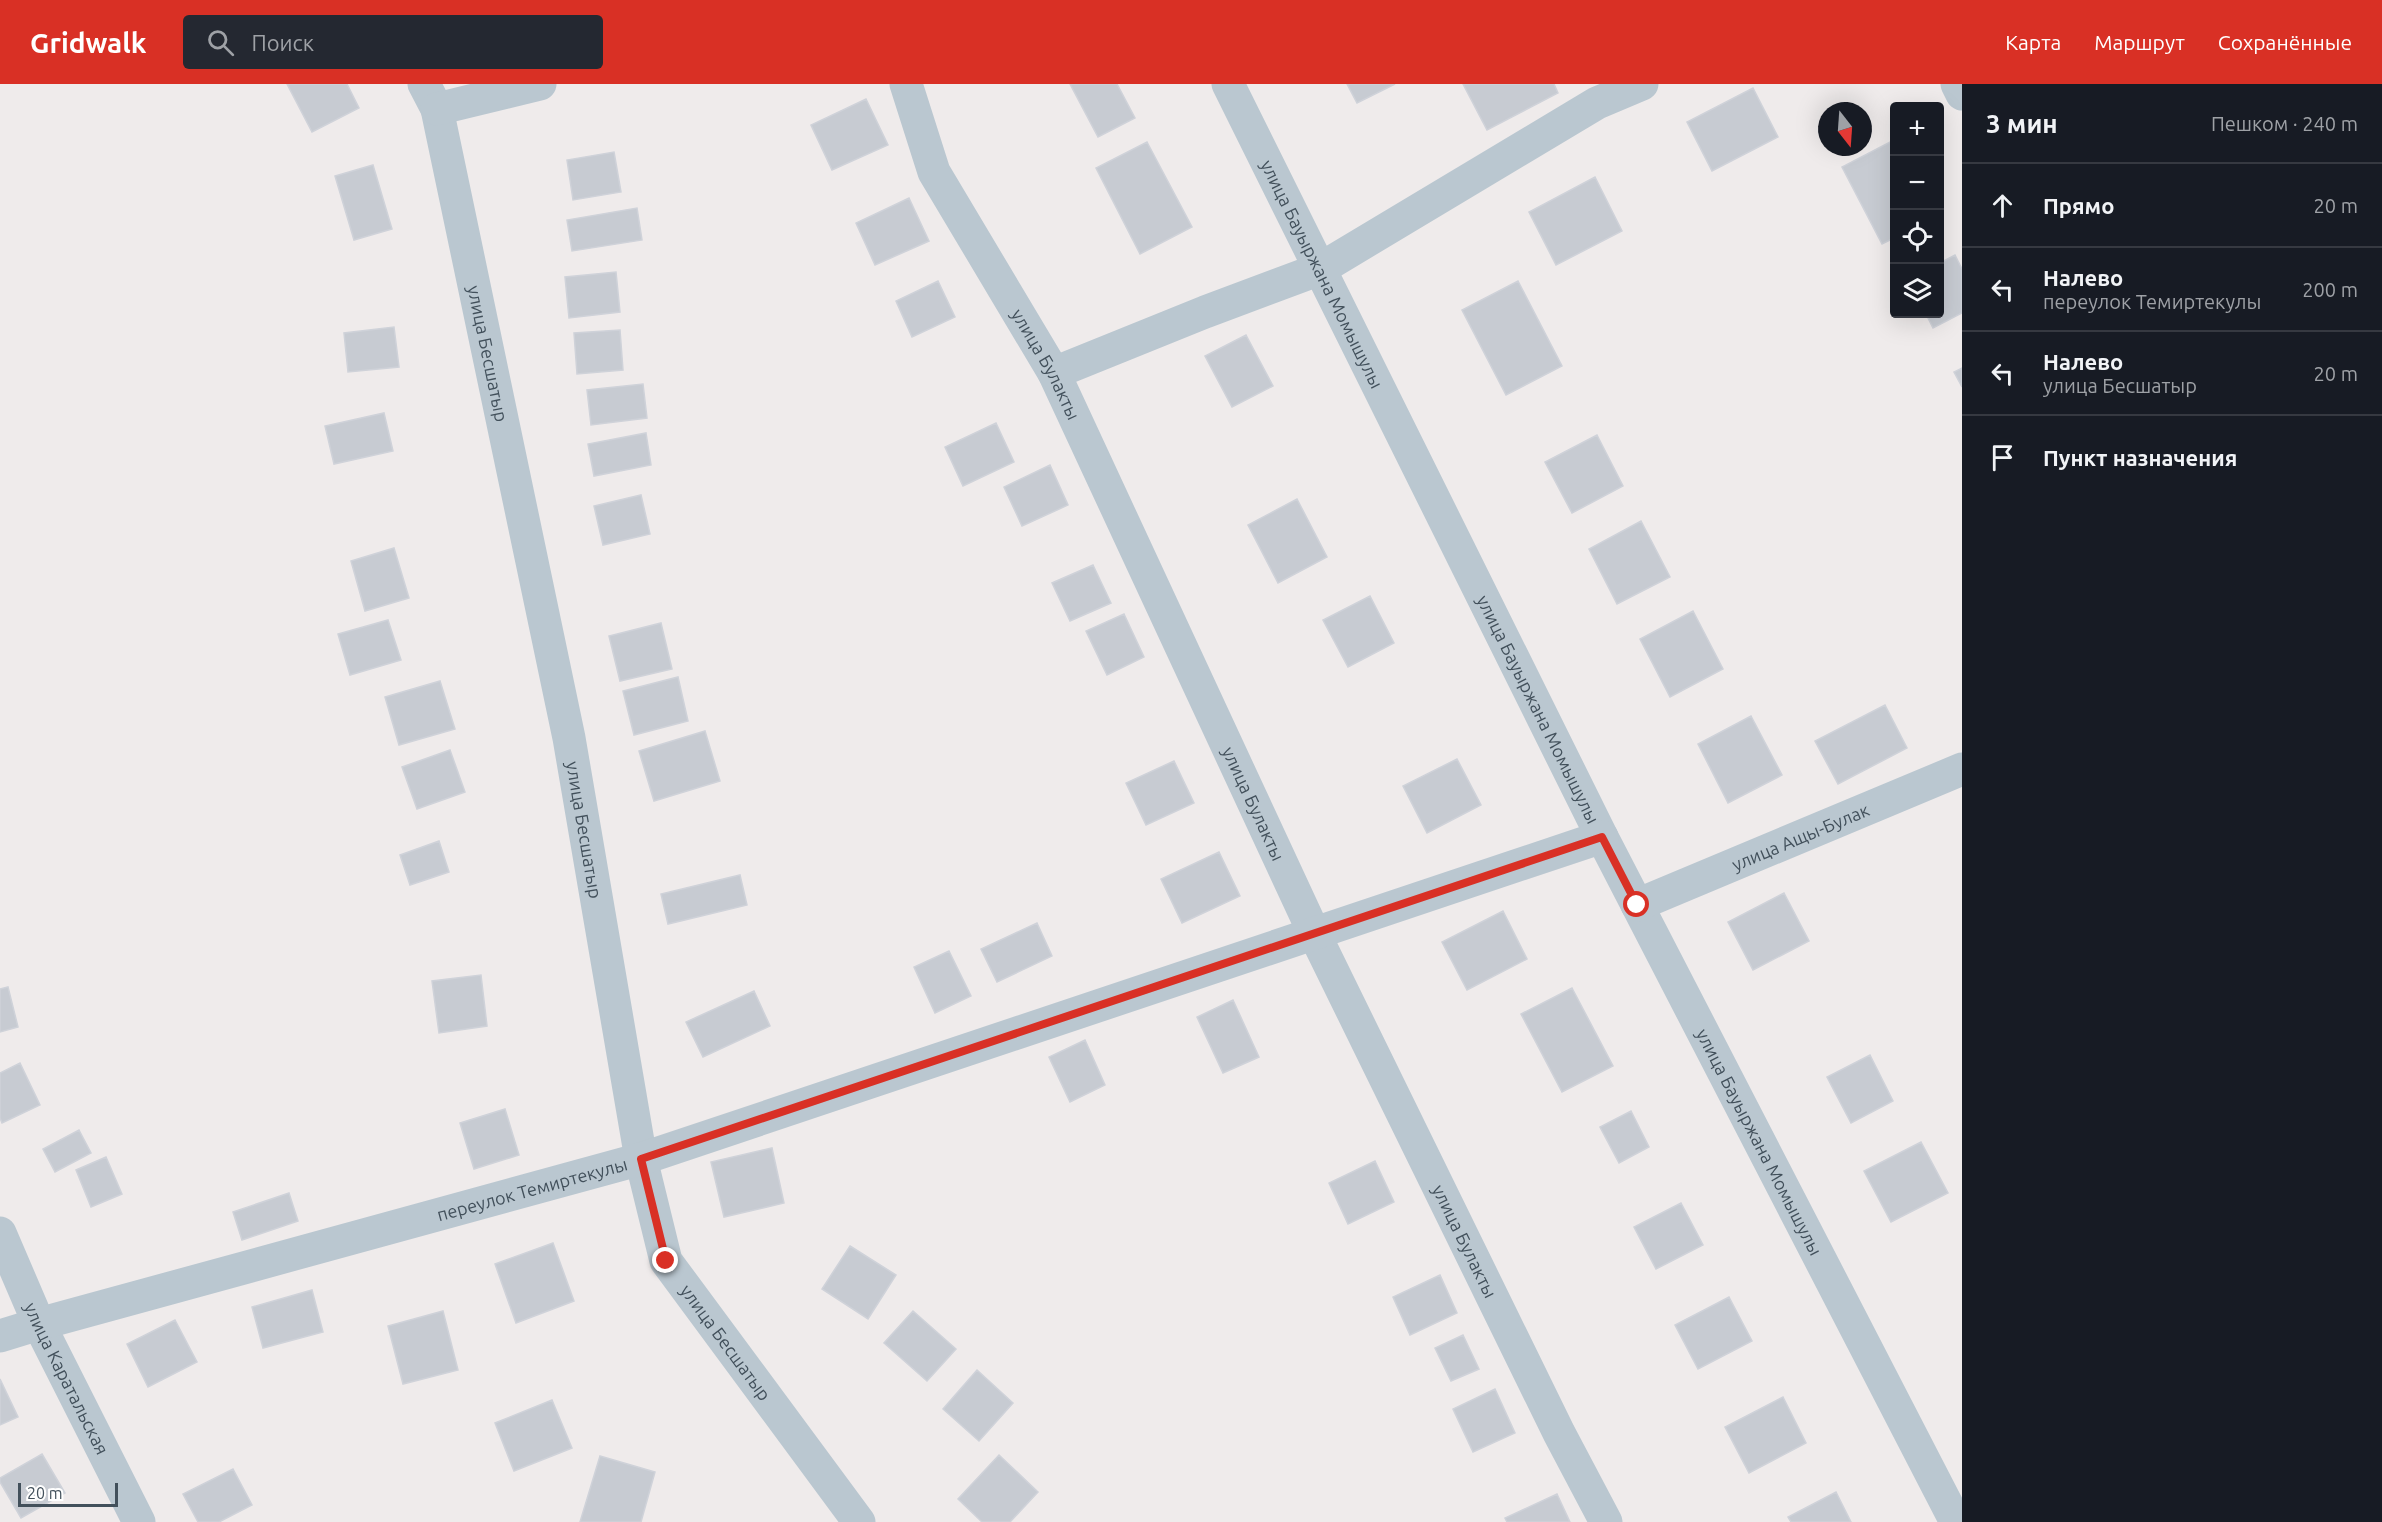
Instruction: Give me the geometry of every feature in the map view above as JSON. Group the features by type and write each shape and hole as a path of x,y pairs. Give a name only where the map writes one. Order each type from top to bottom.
{"street":[{"path":"430,97 540,84"},
{"name":"улица Булакты","path":"906,84 934,172 1054,373 1314,933 1559,1433 1606,1522"},
{"name":"улица Бауыржана Момышулы","path":"1228,84 1602,837 1956,1522"},
{"path":"1054,373 1205,312 1320,269 1597,103 1642,84"},
{"path":"1957,84 1962,94"},
{"name":"улица Бесшатыр","path":"430,97 569,738 641,1159 666,1261 859,1522"},
{"name":"улица Ащы-Булак","path":"1637,905 1962,769"},
{"name":"переулок Темиртекулы","path":"0,1336 641,1159 1602,837"},
{"name":"улица Каратальская","path":"0,1233 39,1324 139,1522"}],"building":[{"path":"287,84 347,84 359,108 312,132"},
{"path":"1070,84 1117,84 1135,118 1098,137"},
{"path":"1347,84 1395,84 1357,103"},
{"path":"1463,84 1554,84 1558,93 1487,130"},
{"path":"1753,88 1778,137 1712,171 1687,122"},
{"path":"866,99 888,145 832,170 811,125"},
{"path":"1147,142 1192,227 1140,254 1096,168"},
{"path":"1890,142 1890,240 1882,244 1842,167 1863,156 1872,156 1872,151"},
{"path":"614,152 621,192 573,200 567,160"},
{"path":"373,165 392,229 354,240 335,176"},
{"path":"1595,177 1622,231 1556,265 1529,212"},
{"path":"909,198 929,241 875,265 856,223"},
{"path":"637,208 642,240 572,251 567,220"},
{"path":"1955,255 1962,269 1962,313 1933,328 1928,318 1944,318 1944,261"},
{"path":"616,272 620,312 569,318 565,277"},
{"path":"938,281 955,317 912,337 896,301"},
{"path":"1518,281 1562,366 1506,395 1462,310"},
{"path":"394,327 399,367 348,372 344,333"},
{"path":"620,330 623,370 577,374 574,333"},
{"path":"1246,335 1273,386 1232,407 1205,356"},
{"path":"1962,368 1962,387 1954,372"},
{"path":"643,384 647,418 591,425 587,390"},
{"path":"384,413 393,451 334,464 325,426"},
{"path":"996,423 1014,462 963,486 945,447"},
{"path":"646,433 651,465 594,476 588,444"},
{"path":"1597,435 1623,486 1572,513 1545,462"},
{"path":"1050,465 1068,505 1022,526 1004,487"},
{"path":"641,495 650,534 603,545 594,506"},
{"path":"1297,499 1327,557 1278,583 1248,525"},
{"path":"1641,521 1670,577 1617,604 1589,549"},
{"path":"394,548 409,598 365,611 351,561"},
{"path":"1093,565 1111,603 1070,621 1052,583"},
{"path":"1370,596 1394,643 1348,667 1323,620"},
{"path":"1693,611 1723,669 1670,697 1640,639"},
{"path":"1124,614 1144,657 1107,675 1086,631"},
{"path":"388,620 401,660 350,675 338,634"},
{"path":"661,623 672,669 620,681 609,636"},
{"path":"678,677 688,721 634,735 623,691"},
{"path":"440,681 455,729 399,745 385,697"},
{"path":"1885,705 1907,748 1838,784 1815,741"},
{"path":"1751,716 1782,775 1728,803 1698,744"},
{"path":"705,731 720,781 654,801 639,751"},
{"path":"450,750 465,792 417,809 402,767"},
{"path":"1457,759 1481,805 1427,833 1403,786"},
{"path":"1174,761 1194,803 1146,825 1126,783"},
{"path":"439,841 449,872 410,885 400,855"},
{"path":"1219,852 1240,896 1182,923 1161,879"},
{"path":"740,875 747,905 668,924 661,894"},
{"path":"1784,893 1809,941 1753,970 1728,922"},
{"path":"1503,911 1527,959 1467,990 1442,942"},
{"path":"1037,923 1052,956 997,982 981,949"},
{"path":"949,951 971,996 935,1013 914,967"},
{"path":"481,975 487,1026 439,1033 432,981"},
{"path":"8,987 18,1027 0,1032 0,989"},
{"path":"1572,988 1613,1066 1562,1092 1521,1014"},
{"path":"754,991 770,1026 703,1057 686,1022"},
{"path":"1233,1000 1259,1057 1223,1073 1197,1017"},
{"path":"1085,1040 1105,1085 1070,1102 1049,1057"},
{"path":"1870,1055 1893,1101 1851,1123 1827,1077"},
{"path":"20,1063 40,1105 2,1123 0,1073"},
{"path":"505,1109 519,1155 474,1169 460,1123"},
{"path":"1631,1111 1649,1147 1619,1163 1600,1127"},
{"path":"79,1130 91,1153 55,1172 43,1149"},
{"path":"1921,1142 1948,1193 1891,1222 1864,1171"},
{"path":"772,1148 784,1203 724,1217 711,1162"},
{"path":"106,1157 122,1194 91,1207 76,1170"},
{"path":"1375,1161 1394,1202 1348,1224 1329,1183"},
{"path":"289,1193 298,1221 242,1240 233,1212"},
{"path":"1681,1203 1703,1245 1656,1269 1634,1227"},
{"path":"553,1243 574,1301 516,1323 495,1264"},
{"path":"850,1246 896,1275 868,1319 822,1289"},
{"path":"1440,1275 1457,1313 1410,1335 1393,1297"},
{"path":"312,1290 323,1332 263,1348 252,1307"},
{"path":"1729,1297 1752,1341 1698,1369 1675,1325"},
{"path":"443,1311 458,1370 403,1384 388,1326"},
{"path":"913,1311 956,1349 927,1381 884,1343"},
{"path":"175,1320 197,1362 148,1387 127,1344"},
{"path":"1463,1335 1479,1369 1451,1381 1435,1348"},
{"path":"977,1370 1013,1403 979,1441 943,1409"},
{"path":"0,1379 18,1417 0,1425"},
{"path":"1495,1389 1515,1433 1473,1452 1453,1409"},
{"path":"1783,1397 1806,1443 1749,1473 1725,1427"},
{"path":"552,1400 572,1448 514,1471 495,1423"},
{"path":"42,1454 65,1493 21,1518 0,1482 0,1478"},
{"path":"999,1455 1038,1492 1010,1522 982,1522 958,1499"},
{"path":"600,1456 655,1472 641,1522 580,1522"},
{"path":"233,1469 252,1505 219,1522 198,1522 183,1494"},
{"path":"1836,1492 1851,1522 1791,1522 1788,1517"},
{"path":"1557,1494 1570,1522 1507,1522 1505,1518"}],"route":[{"path":"666,1261 641,1159 1602,837 1637,905"}]}
